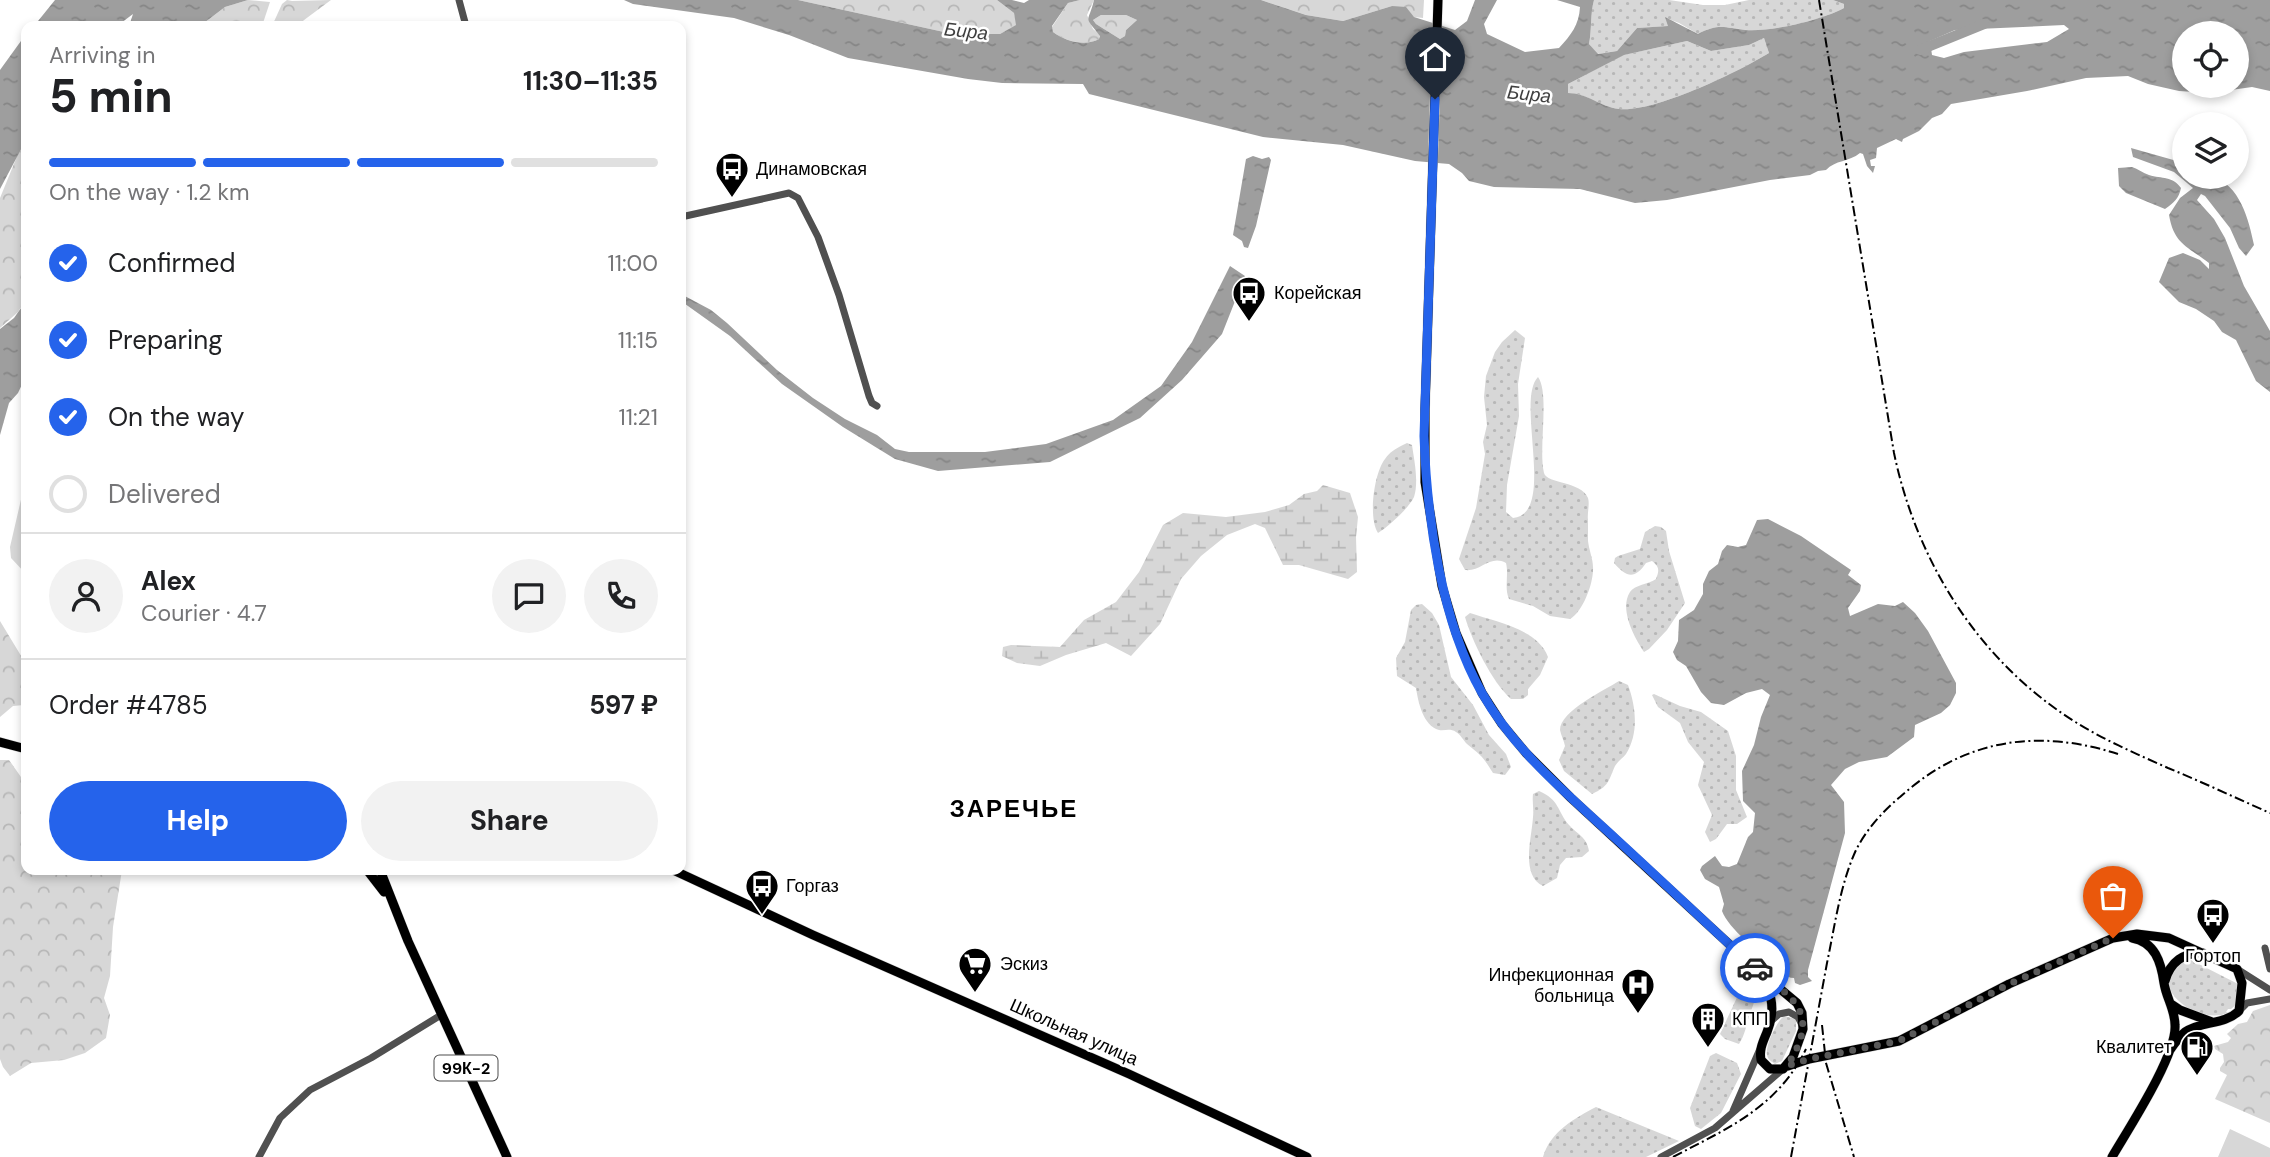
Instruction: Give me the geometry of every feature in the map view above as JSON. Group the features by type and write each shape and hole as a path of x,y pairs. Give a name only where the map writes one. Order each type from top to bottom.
{"main road":[{"path":"1438,0 1424,436 1425,482 1443,586 1456,633 1468,664 1496,714 1527,753 1571,798 1755,968 1797,1003 1802,1013 1803,1028 1793,1057 1785,1068"},
{"path":"0,742 21,748"},
{"name":"99К-2","path":"371,875 393,905"},
{"name":"99К-2","path":"382,875 441,1015 507,1157"},
{"name":"Школьная улица","path":"684,875 1129,1074 1307,1157"},
{"path":"1755,968 1767,984 1771,995 1770,1024 1761,1048 1761,1060 1772,1070 1809,1059 1899,1041 2009,984 2113,938 2137,934 2157,935 2181,941 2237,969 2242,983 2239,1012 2226,1021 2186,1031 2169,1050"},
{"path":"2112,1157 2169,1050 2175,1028 2158,959 2147,944 2131,937 2113,938"},
{"path":"2164,986 2174,963 2193,953 2207,954"},
{"path":"2168,999 2180,1010 2214,1023"}],"street":[{"path":"459,0 465,21"},
{"path":"686,216 789,193 798,198 818,237 839,295 869,396 877,406"},
{"path":"2265,948 2270,969"},
{"path":"2237,969 2270,990"},
{"path":"2239,1012 2247,1003 2270,999"},
{"path":"1770,1024 1776,1015 1789,1012 1798,1017 1803,1028"},
{"path":"259,1157 280,1118 310,1090 371,1058 441,1015"},
{"path":"1730,1116 1761,1048"},
{"path":"1661,1157 1715,1128 1785,1068"}],"green space":[{"path":"248,0 270,2 264,21 207,21 225,7"},
{"path":"287,0 331,0 303,21 274,21 282,4"},
{"path":"798,0 997,0 1014,13 1017,25 1000,34 953,34"},
{"path":"1094,0 1087,15 1093,29 1100,35 1099,39 1088,43 1063,38 1053,32 1052,27 1068,3"},
{"path":"1261,0 1424,0 1423,18 1414,17 1392,6 1343,21 1306,15"},
{"path":"1594,0 1669,0 1725,5 1749,0 1833,0 1844,4 1844,8 1810,21 1782,27 1747,30 1717,27 1698,34 1666,18 1669,26 1637,28 1617,51 1597,54 1589,44"},
{"path":"1101,15 1126,15 1137,20 1120,39 1096,24 1093,20"},
{"path":"1764,38 1769,53 1696,90 1653,105 1619,109 1568,93 1568,84 1623,55 1687,41 1711,51 1749,45"},
{"path":"21,150 21,307 0,328 0,198"},
{"path":"1515,330 1525,338 1518,384 1519,416 1507,485 1506,512 1513,518 1526,512 1532,498 1534,478 1531,408 1532,389 1538,377 1544,408 1544,473 1546,477 1579,488 1589,500 1588,541 1593,573 1583,603 1570,619 1550,616 1533,606 1509,599 1506,563 1495,561 1465,570 1459,559 1476,508 1485,454 1483,442 1487,425 1484,397 1486,376 1495,352"},
{"path":"1407,443 1412,445 1415,464 1414,497 1398,517 1378,533 1373,507 1378,474 1387,456"},
{"path":"1323,485 1350,493 1358,517 1357,572 1348,579 1299,565 1283,565 1265,528 1255,524 1227,535 1201,556 1181,579 1160,624 1131,656 1106,643 1040,666 1017,663 1002,656 1003,647 1011,645 1060,647 1084,620 1116,602 1139,572 1163,525 1183,513 1226,517 1265,512 1289,505 1304,494 1317,491"},
{"path":"21,500 21,569 11,558 10,547"},
{"path":"1655,526 1666,531 1669,551 1685,603 1667,630 1644,652 1629,623 1627,599 1635,588 1656,579 1658,567 1652,561 1631,575 1623,572 1614,563 1618,556 1640,549 1645,532"},
{"path":"1422,604 1432,613 1439,625 1451,677 1473,705 1489,735 1506,754 1511,767 1505,775 1493,773 1482,757 1456,732 1439,730 1429,724 1422,712 1416,688 1397,676 1396,658 1405,642 1411,610"},
{"path":"1470,613 1526,633 1543,647 1548,657 1540,675 1523,699 1511,699 1490,672 1468,627 1465,617"},
{"path":"0,621 21,656 21,705 13,706 0,717"},
{"path":"1619,681 1628,685 1633,702 1633,737 1626,754 1615,766 1607,783 1592,794 1564,771 1559,760 1565,746 1560,730 1567,716 1575,709"},
{"path":"1652,695 1701,712 1728,731 1736,756 1736,790 1747,817 1737,824 1727,824 1716,839 1710,842 1705,832 1712,815 1698,785 1704,762 1688,742 1680,723 1658,707"},
{"path":"0,760 9,760 21,777 21,875 121,875 113,927 110,976 104,998 110,1015 106,1038 85,1053 64,1060 31,1063 10,1076 0,1059"},
{"path":"1539,791 1555,802 1565,820 1584,839 1589,851 1582,857 1566,858 1560,865 1557,878 1543,886 1536,881 1529,865 1533,794"},
{"path":"2189,959 2240,985 2237,1004 2228,1009 2228,1013 2200,1013 2176,998 2170,988 2169,977 2175,967"},
{"path":"1746,978 1755,991 1755,996 1739,1044 1720,1034"},
{"path":"2270,1005 2270,1123 2215,1099 2227,1075 2220,1071 2224,1062 2223,1054 2214,1046 2228,1042 2231,1038 2227,1034 2238,1024 2247,1022 2253,1011"},
{"path":"1784,1016 1796,1019 1796,1031 1782,1061 1775,1064 1767,1057 1768,1045"},
{"path":"1716,1053 1737,1063 1741,1074 1721,1113 1701,1129 1695,1126 1690,1108 1710,1056"},
{"path":"1596,1107 1679,1141 1646,1157 1543,1157 1557,1133"},
{"path":"2230,1129 2270,1148 2270,1157 2218,1157"}],"water":[{"path":"55,0 248,0 225,7 207,21 131,21 133,14 124,21 38,21"},
{"path":"624,0 798,0 953,34 1000,34 1016,25 1014,13 997,0 1024,3 1029,0 1080,0 1068,3 1052,26 1053,32 1069,40 1088,43 1100,36 1088,19 1094,0 1261,0 1306,15 1343,21 1392,6 1406,7 1414,17 1455,30 1467,21 1475,0 1497,0 1484,24 1487,34 1525,52 1559,48 1574,29 1580,7 1557,0 1594,0 1589,44 1598,54 1617,51 1637,28 1668,26 1665,17 1698,34 1717,27 1769,29 1810,21 1844,8 1844,4 1833,0 2270,0 2270,91 2249,87 2249,21 2172,21 2172,89 2128,76 2086,78 1951,104 1942,114 1932,118 1902,142 1896,139 1877,148 1876,158 1870,160 1871,166 1875,166 1873,173 1860,153 1810,175 1635,203 1580,189 1494,187 1469,181 1449,164 1415,161 1343,145 1263,137 1089,94 1083,84 1002,83 848,58 789,35 734,18 633,4","holes":["1101,15 1126,15 1137,20 1120,39 1096,24 1093,20","2064,25 2069,29 2047,42 1964,52 1944,58 1932,55 1930,41 1955,30","1764,38 1769,53 1696,90 1653,105 1619,109 1568,93 1568,84 1624,55 1687,41 1711,51 1749,45"]},
{"path":"21,41 21,149 0,189 0,70"},
{"path":"2131,148 2172,160 2172,171 2133,157"},
{"path":"1253,156 1262,159 1269,157 1271,160 1256,226 1248,248 1233,235 1246,159"},
{"path":"2132,167 2149,175 2172,180 2172,189 2181,189 2179,195 2165,209 2126,193 2119,186 2118,168"},
{"path":"2192,189 2231,189 2242,204 2254,245 2246,256 2239,248 2230,228 2205,196 2201,194 2197,200 2214,219 2225,238 2244,286 2270,331 2270,392 2256,381 2236,340 2222,332 2214,321 2196,309 2179,302 2159,282 2169,258 2183,253 2200,260 2209,269 2209,263 2178,238 2171,225 2169,215 2180,198"},
{"path":"1230,266 1245,276 1222,334 1182,380 1140,418 1050,462 938,471 895,459 843,427 782,384 730,336 686,305 686,297 711,310 777,370 813,398 845,419 877,435 895,449 909,452 985,452 1046,444 1113,420 1161,386 1192,342"},
{"path":"21,308 21,387 9,403 0,435 0,329"},
{"path":"1768,519 1801,536 1851,570 1848,575 1861,585 1848,608 1850,616 1878,604 1895,606 1903,602 1928,631 1956,683 1956,693 1950,705 1941,713 1915,725 1914,737 1887,757 1859,762 1845,769 1831,785 1844,802 1845,833 1808,970 1808,977 1812,981 1800,985 1781,971 1777,962 1752,946 1737,932 1722,911 1724,904 1719,887 1705,879 1700,870 1715,856 1722,866 1737,864 1748,837 1753,832 1755,813 1743,801 1742,771 1754,745 1770,695 1762,689 1746,693 1724,705 1711,703 1673,652 1678,641 1679,620 1694,610 1703,594 1703,584 1709,571 1718,564 1722,551 1727,545 1746,545 1757,520"}],"waterway":[{"name":"Бира","path":"1920,50 1984,24"}],"railway":[{"path":"1819,0 1894,453 1904,494 1936,571 1983,640 2011,671 2042,699 2110,741 2270,813"},
{"path":"1791,1157 1842,891 1856,850 1875,821 1924,777 1976,751 2030,741 2088,746 2118,754"},
{"path":"1822,1025 1826,1063 1854,1157"},
{"path":"1673,1157 1732,1126 1766,1101 1781,1087 1806,1049"}],"way so far":[{"path":"1755,968 1793,998 1800,1007 1803,1028 1787,1066 1899,1041 2009,984 2113,938"}],"place":[{"name":"Динамовская","path":"732,199"},
{"name":"Корейская","path":"1249,323"},
{"name":"Горгаз","path":"762,916"},
{"name":"Гортоп","path":"2213,945"},
{"name":"Эскиз","path":"975,994"},
{"name":"Инфекционная больница","path":"1638,1015"},
{"name":"КПП","path":"1708,1049"},
{"name":"Квалитет","path":"2197,1077"}],"district":[{"name":"ЗАРЕЧЬЕ","path":"1014,808"}],"route":[{"path":"1435,99 1424,436 1425,482 1443,586 1456,633 1482,693 1502,724 1527,753 1571,798 1755,968"}]}
